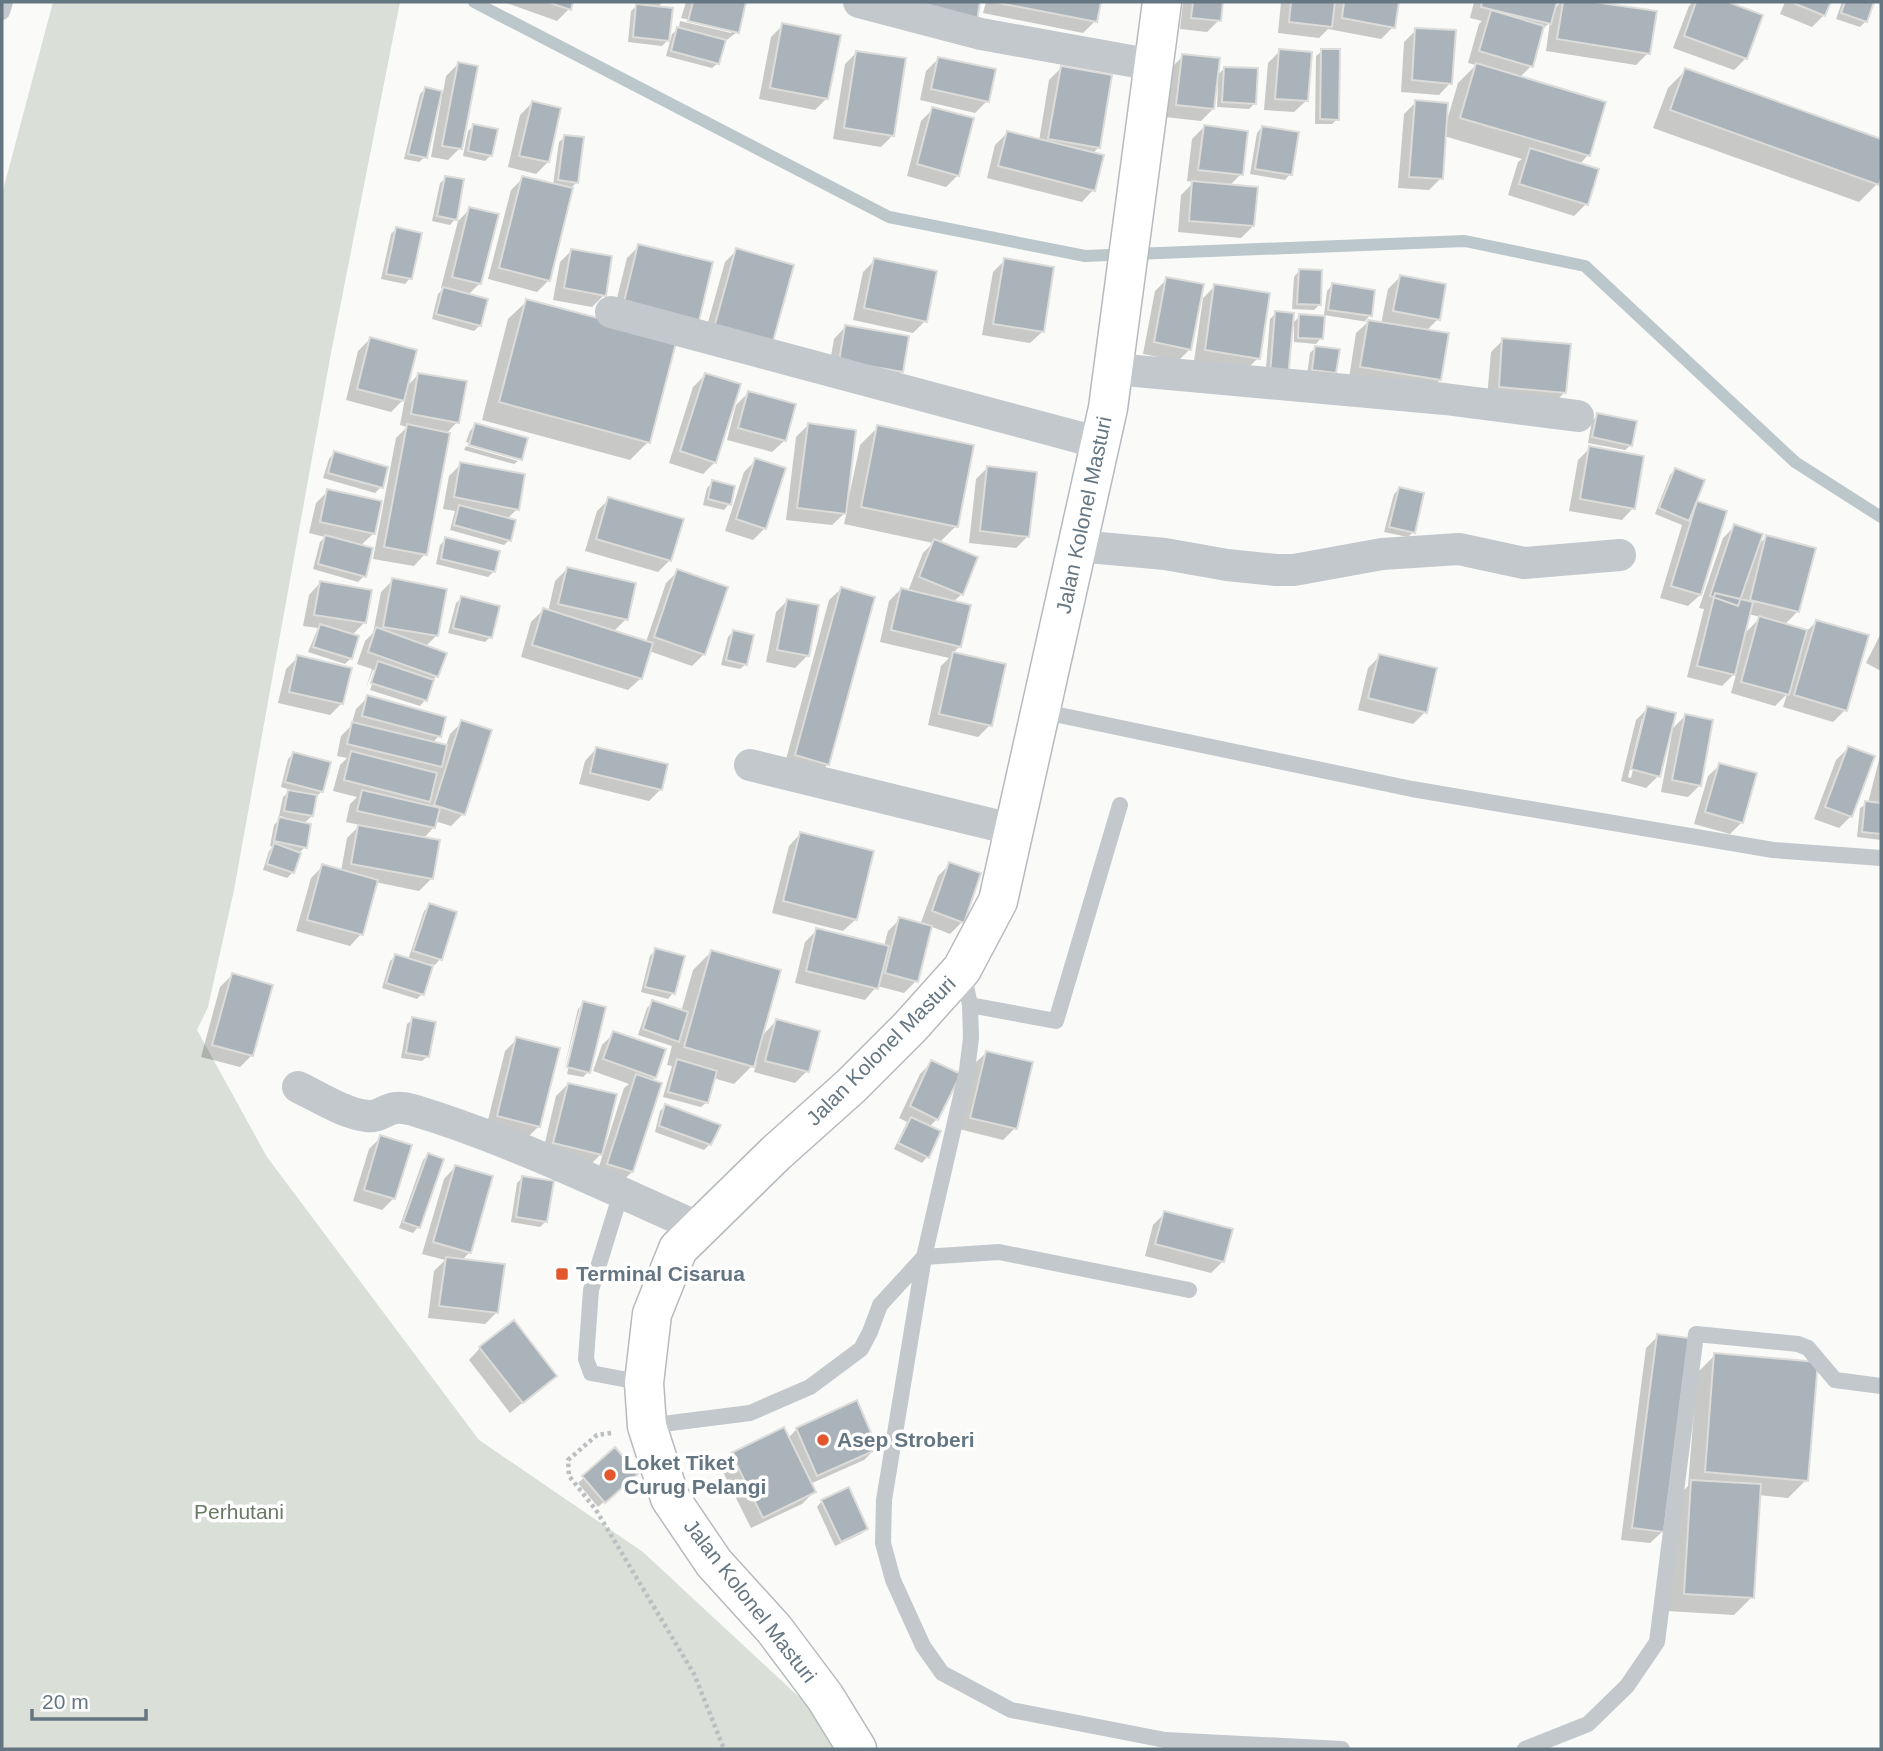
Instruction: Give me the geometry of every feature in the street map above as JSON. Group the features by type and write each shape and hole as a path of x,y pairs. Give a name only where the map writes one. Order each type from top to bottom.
{"main road":[{"name":"Jalan Kolonel Masturi","path":"857,1749 825,1697 774,1629 714,1563 670,1497 647,1426 644,1383 652,1314 677,1250 880,1057 966,987 998,901 1100,443 1114,369 1162,2"}],"street":[{"path":"859,2 981,34 1153,65"},
{"path":"611,312 1100,443"},
{"path":"1114,369 1445,399 1578,416"},
{"path":"1078,546 1166,554 1227,565 1276,570 1294,570 1382,554 1459,550 1524,562 1619,555"},
{"path":"750,765 1015,830"},
{"path":"298,1087 369,1116 396,1106 487,1135 700,1227"}],"lane":[{"path":"2,12 5,2"},
{"path":"1040,711 1412,789 1773,850 1881,858"},
{"path":"1120,805 1056,1021 966,987 971,1038 967,1070 924,1257 884,1500 883,1543 893,1580 904,1605 923,1646 942,1673 1011,1710 1165,1740 1342,1749"},
{"path":"621,1193 591,1290 586,1359 591,1373 644,1383"},
{"path":"647,1426 750,1413 810,1387 861,1349 880,1305 924,1257 999,1252 1189,1290"},
{"path":"1525,1749 1588,1724 1627,1686 1657,1642 1696,1334 1798,1343 1808,1348 1835,1380 1881,1386"}],"path":[{"path":"647,1426 597,1435 568,1460 569,1476 596,1510 694,1674 724,1749"}],"green space":[{"name":"Perhutani","path":"53,2 400,2 331,353 234,890 208,1007 197,1030 267,1157 479,1440 643,1552 855,1749 2,1749 2,194"}],"building":[{"path":"547,2 573,2 571,10"},
{"path":"693,2 746,2 739,33 688,21"},
{"path":"918,2 980,2 977,22"},
{"path":"994,2 1101,2 1097,22"},
{"path":"1193,2 1223,2 1221,21 1191,18"},
{"path":"1291,2 1335,2 1332,27 1289,22"},
{"path":"1344,2 1399,2 1395,28 1342,18"},
{"path":"1482,2 1557,2 1551,24 1481,7"},
{"path":"1563,2 1594,2 1657,11 1650,54 1557,39"},
{"path":"1696,2 1728,2 1763,15 1747,59 1684,36"},
{"path":"1791,2 1831,2 1825,16"},
{"path":"1845,2 1874,2 1867,22 1841,13"},
{"path":"636,4 673,8 669,41 633,37"},
{"path":"1491,10 1544,26 1533,67 1479,51"},
{"path":"782,23 841,35 828,99 770,88"},
{"path":"677,27 726,40 719,64 671,51"},
{"path":"1415,28 1456,30 1452,84 1412,80"},
{"path":"1279,49 1312,52 1308,101 1275,99"},
{"path":"1321,49 1340,49 1339,120 1320,119"},
{"path":"856,51 906,58 894,136 844,128"},
{"path":"1182,54 1220,58 1214,109 1176,105"},
{"path":"938,57 996,69 989,102 931,89"},
{"path":"458,62 478,66 462,149 442,146"},
{"path":"1476,63 1606,102 1590,156 1460,118"},
{"path":"1061,66 1112,75 1100,148 1048,139"},
{"path":"1224,67 1258,68 1256,104 1222,102"},
{"path":"1685,68 1881,139 1879,185 1670,110"},
{"path":"425,87 442,91 427,158 408,154"},
{"path":"1415,100 1448,103 1443,179 1409,177"},
{"path":"532,101 561,108 549,162 519,156"},
{"path":"932,107 974,118 959,176 917,164"},
{"path":"473,124 498,129 492,156 468,151"},
{"path":"1204,125 1248,131 1243,175 1198,170"},
{"path":"1262,126 1299,132 1292,175 1255,169"},
{"path":"1007,131 1104,155 1095,191 998,166"},
{"path":"564,135 584,137 578,183 558,180"},
{"path":"1530,148 1599,169 1588,205 1519,184"},
{"path":"445,176 464,179 457,220 437,216"},
{"path":"522,176 573,188 550,281 499,268"},
{"path":"1192,181 1258,187 1254,226 1189,221"},
{"path":"469,207 499,214 481,284 452,277"},
{"path":"396,227 422,233 412,279 386,274"},
{"path":"638,244 713,262 699,321 624,302"},
{"path":"736,248 794,265 772,345 714,328"},
{"path":"571,249 612,256 606,296 564,288"},
{"path":"874,258 937,271 927,322 864,308"},
{"path":"1004,258 1054,267 1044,332 993,324"},
{"path":"1299,269 1322,270 1321,305 1297,304"},
{"path":"1400,275 1446,284 1440,320 1393,311"},
{"path":"1166,277 1204,284 1191,350 1154,342"},
{"path":"1332,283 1375,290 1372,316 1328,310"},
{"path":"1214,284 1270,293 1260,359 1205,350"},
{"path":"443,287 488,299 481,326 436,314"},
{"path":"526,299 677,339 650,443 499,402"},
{"path":"1275,311 1294,313 1288,377 1270,375"},
{"path":"1299,314 1325,316 1323,339 1298,338"},
{"path":"1368,320 1449,333 1441,380 1360,367"},
{"path":"845,325 909,336 903,372 839,361"},
{"path":"370,337 417,350 404,401 357,389"},
{"path":"1502,338 1571,344 1566,393 1499,387"},
{"path":"1315,346 1340,349 1336,373 1312,370"},
{"path":"418,373 467,381 459,423 411,414"},
{"path":"705,373 741,384 716,463 680,451"},
{"path":"748,391 796,404 786,441 738,428"},
{"path":"1597,413 1637,421 1632,446 1592,437"},
{"path":"475,423 528,438 522,460 469,445"},
{"path":"808,423 856,430 846,514 797,508"},
{"path":"407,424 450,433 427,555 384,547"},
{"path":"877,425 974,445 958,527 861,507"},
{"path":"1589,446 1644,456 1635,509 1580,499"},
{"path":"334,451 388,467 383,488 328,473"},
{"path":"755,458 786,468 766,529 736,519"},
{"path":"460,462 525,474 519,510 454,497"},
{"path":"987,466 1037,472 1029,537 980,531"},
{"path":"1675,468 1705,480 1689,521 1659,508"},
{"path":"712,480 735,486 731,505 708,499"},
{"path":"1399,487 1424,493 1415,533 1389,527"},
{"path":"327,489 382,501 375,534 320,522"},
{"path":"608,497 684,519 671,561 596,539"},
{"path":"1697,501 1727,511 1701,595 1671,586"},
{"path":"459,505 516,520 511,541 454,525"},
{"path":"1734,524 1763,534 1738,606 1710,596"},
{"path":"325,535 373,548 366,577 318,564"},
{"path":"1766,535 1816,548 1799,612 1750,600"},
{"path":"445,537 500,551 495,572 441,559"},
{"path":"934,539 978,557 963,595 919,577"},
{"path":"567,567 636,583 628,620 558,604"},
{"path":"677,569 728,587 705,655 654,637"},
{"path":"392,578 447,589 438,636 383,627"},
{"path":"320,581 372,590 366,623 314,615"},
{"path":"841,587 875,597 829,765 795,755"},
{"path":"901,588 971,605 961,647 891,630"},
{"path":"1715,593 1753,602 1735,675 1697,666"},
{"path":"461,596 500,606 492,638 453,628"},
{"path":"787,599 819,605 809,656 777,650"},
{"path":"543,608 653,643 642,679 532,645"},
{"path":"1759,616 1807,630 1789,695 1741,682"},
{"path":"1816,620 1869,635 1847,711 1794,695"},
{"path":"320,624 359,636 352,659 313,647"},
{"path":"376,627 447,653 438,677 368,652"},
{"path":"733,630 754,635 747,665 726,660"},
{"path":"953,652 1006,664 992,726 939,714"},
{"path":"1379,654 1437,668 1427,713 1368,698"},
{"path":"297,655 352,668 343,704 289,692"},
{"path":"378,661 434,680 427,701 371,683"},
{"path":"367,695 446,717 441,737 362,716"},
{"path":"1647,706 1676,713 1660,777 1631,769"},
{"path":"1685,714 1713,720 1701,786 1672,780"},
{"path":"461,720 492,730 465,815 434,805"},
{"path":"352,722 447,745 442,767 347,744"},
{"path":"1848,746 1875,756 1852,817 1825,807"},
{"path":"596,747 668,764 662,790 590,773"},
{"path":"351,751 437,773 430,802 344,780"},
{"path":"293,752 331,762 323,792 285,782"},
{"path":"1719,763 1757,773 1743,823 1705,812"},
{"path":"288,790 317,795 313,816 284,811"},
{"path":"362,790 440,808 435,828 357,811"},
{"path":"1865,801 1881,803 1881,834 1862,832"},
{"path":"279,817 311,824 307,848 274,841"},
{"path":"358,825 440,840 433,879 351,864"},
{"path":"800,832 874,851 857,920 783,901"},
{"path":"274,843 301,853 294,873 267,864"},
{"path":"949,862 981,873 964,923 932,911"},
{"path":"322,864 378,880 363,935 307,920"},
{"path":"429,903 457,912 442,960 413,951"},
{"path":"899,917 932,926 918,982 885,973"},
{"path":"816,928 889,946 878,989 806,971"},
{"path":"655,948 685,956 675,994 645,987"},
{"path":"711,950 781,970 754,1067 684,1047"},
{"path":"395,954 433,966 424,995 386,983"},
{"path":"232,973 273,985 253,1056 212,1045"},
{"path":"652,1000 688,1012 679,1042 643,1029"},
{"path":"583,1001 606,1007 590,1073 567,1067"},
{"path":"412,1017 436,1022 429,1057 406,1053"},
{"path":"776,1019 820,1031 809,1072 765,1061"},
{"path":"613,1031 666,1049 656,1078 603,1059"},
{"path":"516,1037 560,1048 540,1127 497,1116"},
{"path":"986,1051 1033,1062 1017,1129 970,1118"},
{"path":"677,1059 717,1071 708,1103 668,1092"},
{"path":"931,1060 961,1074 938,1120 910,1106"},
{"path":"636,1074 662,1083 633,1172 607,1164"},
{"path":"568,1083 617,1094 602,1155 553,1143"},
{"path":"665,1104 721,1125 711,1145 659,1126"},
{"path":"911,1117 941,1131 929,1158 898,1143"},
{"path":"380,1135 412,1145 395,1199 364,1190"},
{"path":"428,1153 444,1159 420,1228 403,1222"},
{"path":"455,1165 493,1176 471,1253 433,1242"},
{"path":"522,1176 554,1181 547,1222 516,1217"},
{"path":"1164,1211 1233,1229 1224,1262 1155,1244"},
{"path":"446,1257 505,1264 498,1313 439,1306"},
{"path":"514,1320 557,1376 523,1403 479,1347"},
{"path":"1657,1334 1689,1338 1664,1532 1632,1528"},
{"path":"1714,1353 1818,1362 1808,1481 1705,1472"},
{"path":"857,1400 878,1449 817,1476 796,1428"},
{"path":"784,1427 816,1492 763,1518 731,1453"},
{"name":"Loket Tiket Curug Pelangi","path":"615,1447 638,1474 605,1503 582,1476"},
{"path":"1691,1480 1761,1484 1754,1598 1684,1594"},
{"path":"849,1487 868,1529 841,1542 821,1500"}],"waterway":[{"path":"474,2 889,217 1085,256 1465,241 1585,266 1795,462 1881,517"}],"place":[{"name":"Terminal Cisarua","path":"562,1274"},
{"name":"Asep Stroberi","path":"823,1440"},
{"name":"Loket Tiket Curug Pelangi","path":"610,1475"}]}
